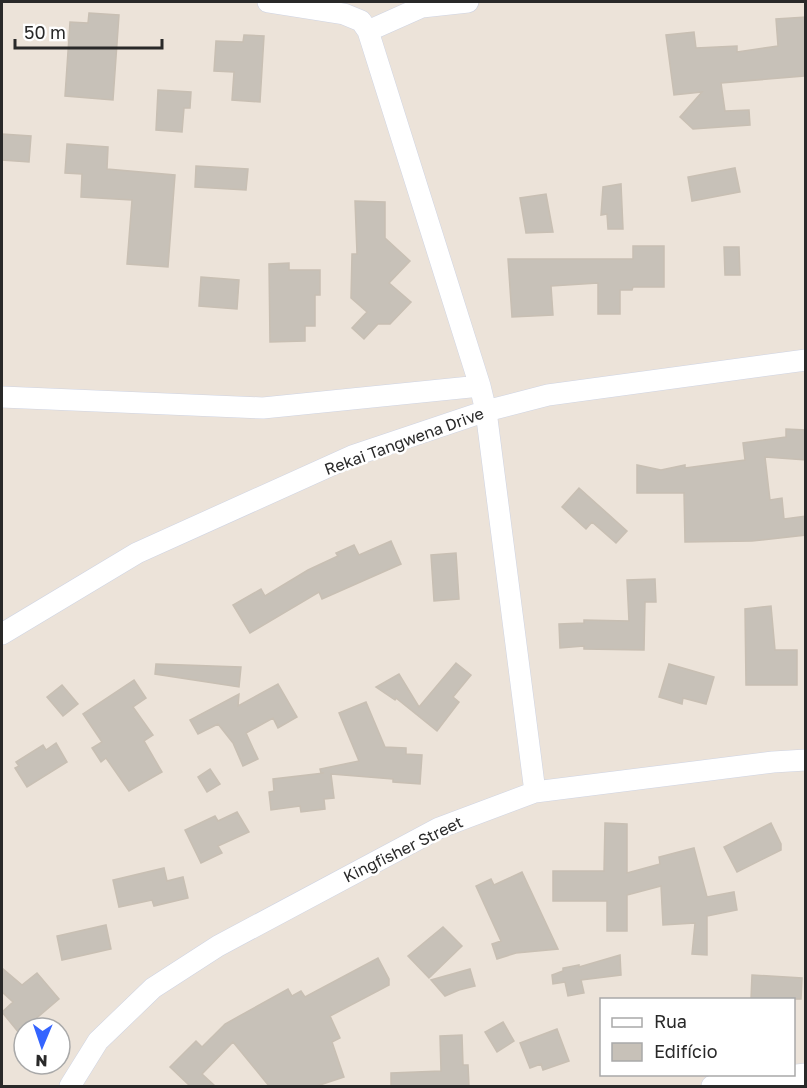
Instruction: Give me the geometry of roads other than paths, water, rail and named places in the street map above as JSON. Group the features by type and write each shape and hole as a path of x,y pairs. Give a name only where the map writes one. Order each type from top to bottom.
{"street":[{"path":"268,2 344,14 361,21 368,31 486,411 535,792"},
{"path":"368,31 422,7 468,2"},
{"name":"Rekai Tangwena Drive","path":"2,634 137,553 352,456 486,411 548,395 806,360"},
{"path":"2,398 263,408 480,386"},
{"name":"Kingfisher Street","path":"70,1086 98,1041 153,988 218,946 439,828 535,792 773,762 806,760"},
{"path":"712,1086 787,1076"}]}
